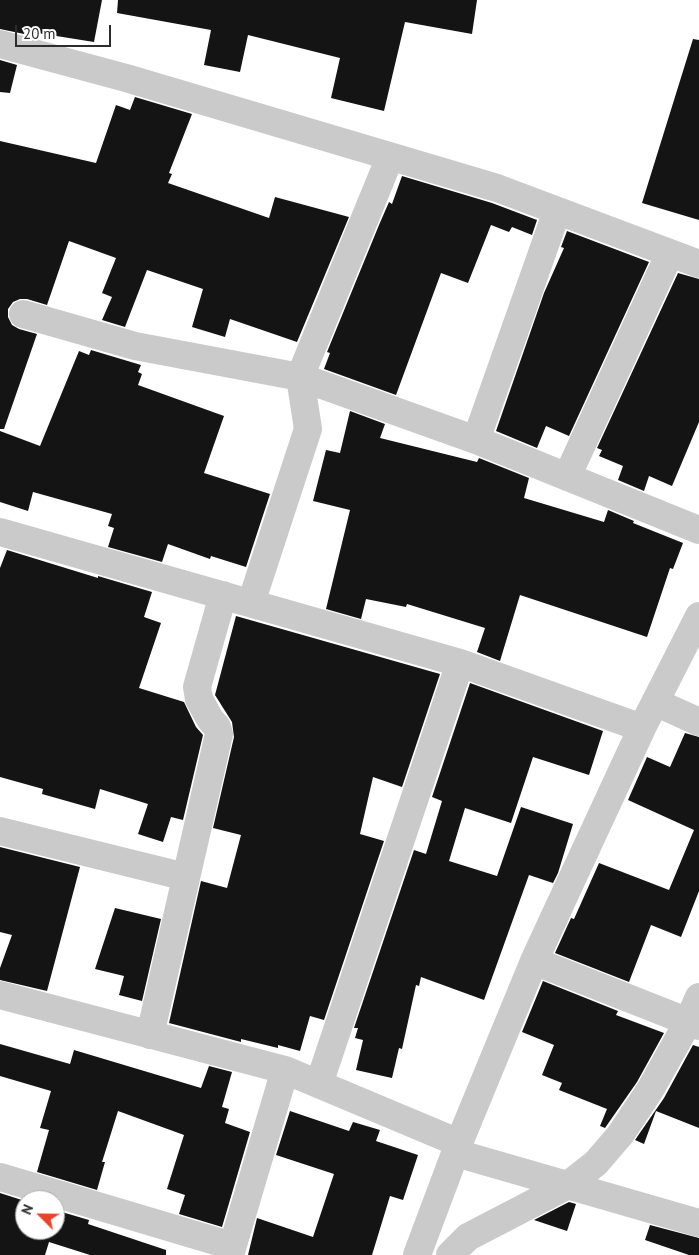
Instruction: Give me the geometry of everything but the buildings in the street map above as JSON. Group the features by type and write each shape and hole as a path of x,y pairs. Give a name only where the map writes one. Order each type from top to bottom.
{"street":[{"path":"0,44 126,78 497,188 699,264"},
{"path":"251,603 308,429 300,376 390,157"},
{"path":"476,440 557,211"},
{"path":"567,477 670,253"},
{"path":"23,314 135,346 300,376 476,440 699,530"},
{"path":"0,532 460,663 642,728"},
{"path":"150,1035 219,734 217,727 210,719 199,699 197,687 223,596"},
{"path":"417,1255 457,1148 534,961 642,728 699,616"},
{"path":"319,1084 460,663"},
{"path":"655,702 699,722"},
{"path":"0,831 186,878"},
{"path":"534,961 694,1024"},
{"path":"0,995 285,1070 457,1148 568,1186 699,1223"},
{"path":"450,1255 468,1237 568,1186 596,1163 620,1135 694,1024 699,997"},
{"path":"0,1176 231,1251 285,1070"}]}
